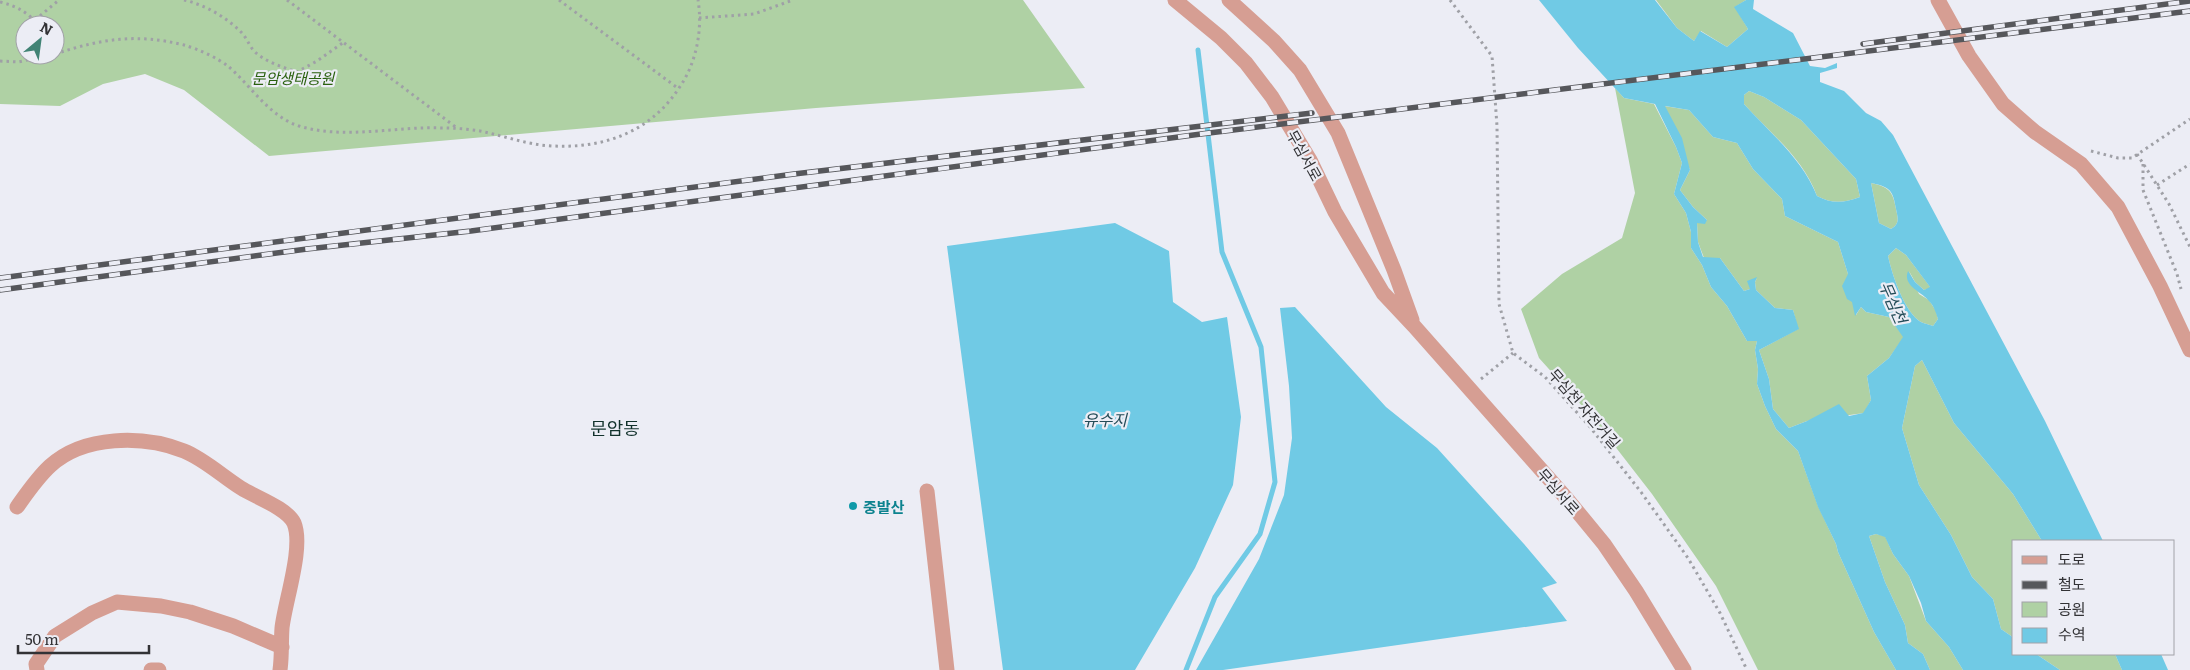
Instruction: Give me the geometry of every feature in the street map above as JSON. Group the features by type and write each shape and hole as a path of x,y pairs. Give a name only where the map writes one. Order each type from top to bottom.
{"street":[{"name":"무심서로","path":"1176,0 1221,38 1246,63 1272,97 1310,160 1335,212 1383,294 1414,326 1567,499 1604,544 1636,590 1684,670"},
{"name":"무심서로","path":"1230,0 1274,41 1300,70 1338,133 1394,270 1414,326"},
{"path":"1938,0 1969,56 2003,104 2036,132 2081,164 2118,207 2160,286 2190,350"},
{"path":"17,507 36,480 52,464 86,445 121,440 148,441 184,451 286,514 294,523 297,538 282,628 280,670"},
{"path":"927,491 947,670"},
{"path":"37,670 36,664 55,636 92,613 117,602 161,606 197,614 233,626 282,647"},
{"path":"151,670 159,670"}],"path":[{"path":"41,15 59,0"},
{"path":"184,0 200,4 219,15 242,33 254,51 275,65 297,72 344,42"},
{"path":"288,0 458,128"},
{"path":"559,0 565,2 678,90"},
{"path":"65,51 98,41 136,38 161,40 186,46 227,66 276,113 297,126 319,131 428,127 458,128 540,144 580,145 619,138 643,127 674,96 689,74 699,33 698,0"},
{"path":"699,18 754,14 794,0"},
{"path":"1450,0 1492,56 1497,126 1499,304 1514,353 1468,389"},
{"path":"0,2 14,6 29,15"},
{"path":"0,61 15,62"},
{"path":"2071,157 2090,150 2118,158 2132,158 2190,119"},
{"path":"2137,154 2169,204 2190,247"},
{"path":"2143,164 2143,190 2177,274 2181,292"},
{"path":"2157,185 2190,164"},
{"name":"무심천 자전거길","path":"1514,353 1545,378 1590,427 1641,492 1688,558 1720,613 1746,670"}],"green space":[{"name":"문암생태공원","path":"0,0 1023,0 1085,88 816,108 269,156 184,90 145,74 103,84 60,106 0,104"},
{"path":"1656,0 1746,0 1735,7 1748,29 1727,47 1701,31 1694,41 1677,28"},
{"path":"1615,88 1624,98 1654,104 1676,147 1682,163 1674,194 1686,213 1691,232 1691,248 1702,265 1711,287 1727,306 1747,341 1757,341 1755,350 1758,369 1757,384 1765,406 1776,429 1798,451 1818,506 1838,552 1874,632 1896,670 1758,670 1716,586 1652,494 1593,418 1539,358 1521,309 1562,274 1622,238 1635,193"},
{"path":"1749,91 1764,97 1801,120 1856,179 1860,197 1838,202 1817,196 1811,182 1795,158 1744,104 1744,95"},
{"path":"1664,106 1689,110 1713,137 1737,143 1753,169 1782,199 1785,216 1838,242 1848,274 1856,315 1861,307 1866,312 1889,317 1904,337 1889,358 1867,376 1871,400 1864,413 1807,421 1789,428 1773,409 1769,379 1759,350 1798,329 1793,310 1775,308 1756,290 1755,282 1757,278 1750,289 1744,291 1720,258 1704,258 1698,242 1697,223 1707,220 1693,207 1680,190 1690,170"},
{"path":"1871,183 1886,188 1892,194 1898,220 1891,229 1879,223"},
{"path":"1896,248 1906,255 1931,288 1924,290 1915,282 1909,271 1919,294 1929,300 1936,311 1938,319 1933,326 1918,320 1903,299 1895,281 1888,256"},
{"path":"1922,360 1954,423 2013,494 2041,540 2012,540 2012,637 2001,629 1993,599 1972,577 1951,535 1919,485 1902,428 1915,366"},
{"path":"1876,534 1885,536 1893,554 1909,576 1926,621 1949,647 1963,670 1930,670 1923,654 1908,643 1905,625 1885,582 1869,536"},
{"path":"2038,655 2115,655 2122,670 2060,670"}],"water":[{"name":"무심천","path":"1539,0 1655,0 1677,28 1694,41 1700,31 1727,47 1748,29 1734,7 1746,0 1754,0 1753,9 1793,33 1810,66 1825,68 1837,63 1837,68 1820,73 1820,82 1844,91 1866,113 1881,121 1893,135 2045,421 2103,540 2041,540 2013,494 1954,423 1922,360 1915,366 1902,428 1919,485 1951,535 1972,577 1993,599 2001,629 2012,637 2012,655 2038,655 2060,670 1963,670 1949,647 1926,621 1921,603 1909,576 1893,554 1885,537 1876,534 1869,536 1885,582 1905,625 1908,643 1923,654 1930,670 1896,670 1874,632 1838,552 1818,507 1798,451 1776,429 1765,406 1757,384 1758,369 1755,350 1757,341 1747,341 1727,306 1711,287 1702,265 1691,248 1691,232 1686,213 1674,194 1682,163 1676,147 1655,104 1624,98 1578,48","holes":["1749,91 1764,97 1801,120 1856,179 1860,197 1838,202 1817,196 1811,182 1794,158 1744,104 1744,95","1665,106 1689,110 1713,137 1737,143 1753,169 1782,199 1785,216 1838,242 1848,274 1842,286 1847,299 1852,302 1855,316 1861,307 1866,312 1889,317 1903,337 1889,358 1867,376 1871,400 1863,413 1849,416 1839,404 1789,428 1773,409 1769,379 1759,350 1799,329 1793,310 1775,308 1756,290 1755,282 1757,277 1747,281 1750,289 1744,291 1720,258 1703,257 1698,242 1697,223 1705,224 1707,220 1693,207 1680,190 1690,170 1682,138","1871,183 1887,188 1892,194 1898,218 1896,225 1891,229 1879,223","1896,248 1906,255 1930,287 1924,290 1915,282 1908,271 1907,276 1910,285 1926,298 1935,310 1938,319 1933,326 1919,321 1903,299 1895,281 1888,256"]},
{"name":"유수지","path":"1115,223 1169,251 1173,302 1202,322 1227,317 1241,417 1233,485 1195,568 1135,670 1003,670 947,246"},
{"path":"1295,307 1386,407 1437,448 1524,544 1557,583 1542,588 1567,621 1223,670 1196,670 1259,559 1284,495 1292,438 1289,386 1280,308"},
{"path":"2115,655 2161,655 2168,670 2122,670"}],"waterway":[{"path":"1186,670 1215,597 1260,534 1275,482 1261,347 1222,252 1198,50"}],"railway":[{"path":"1863,44 2190,1"},
{"path":"0,290 307,249 471,231 1201,134 2190,11"},
{"path":"0,278 794,174 1312,113"}],"place":[{"name":"중발산","path":"853,506"}],"district":[{"name":"문암동","path":"615,427"}]}
